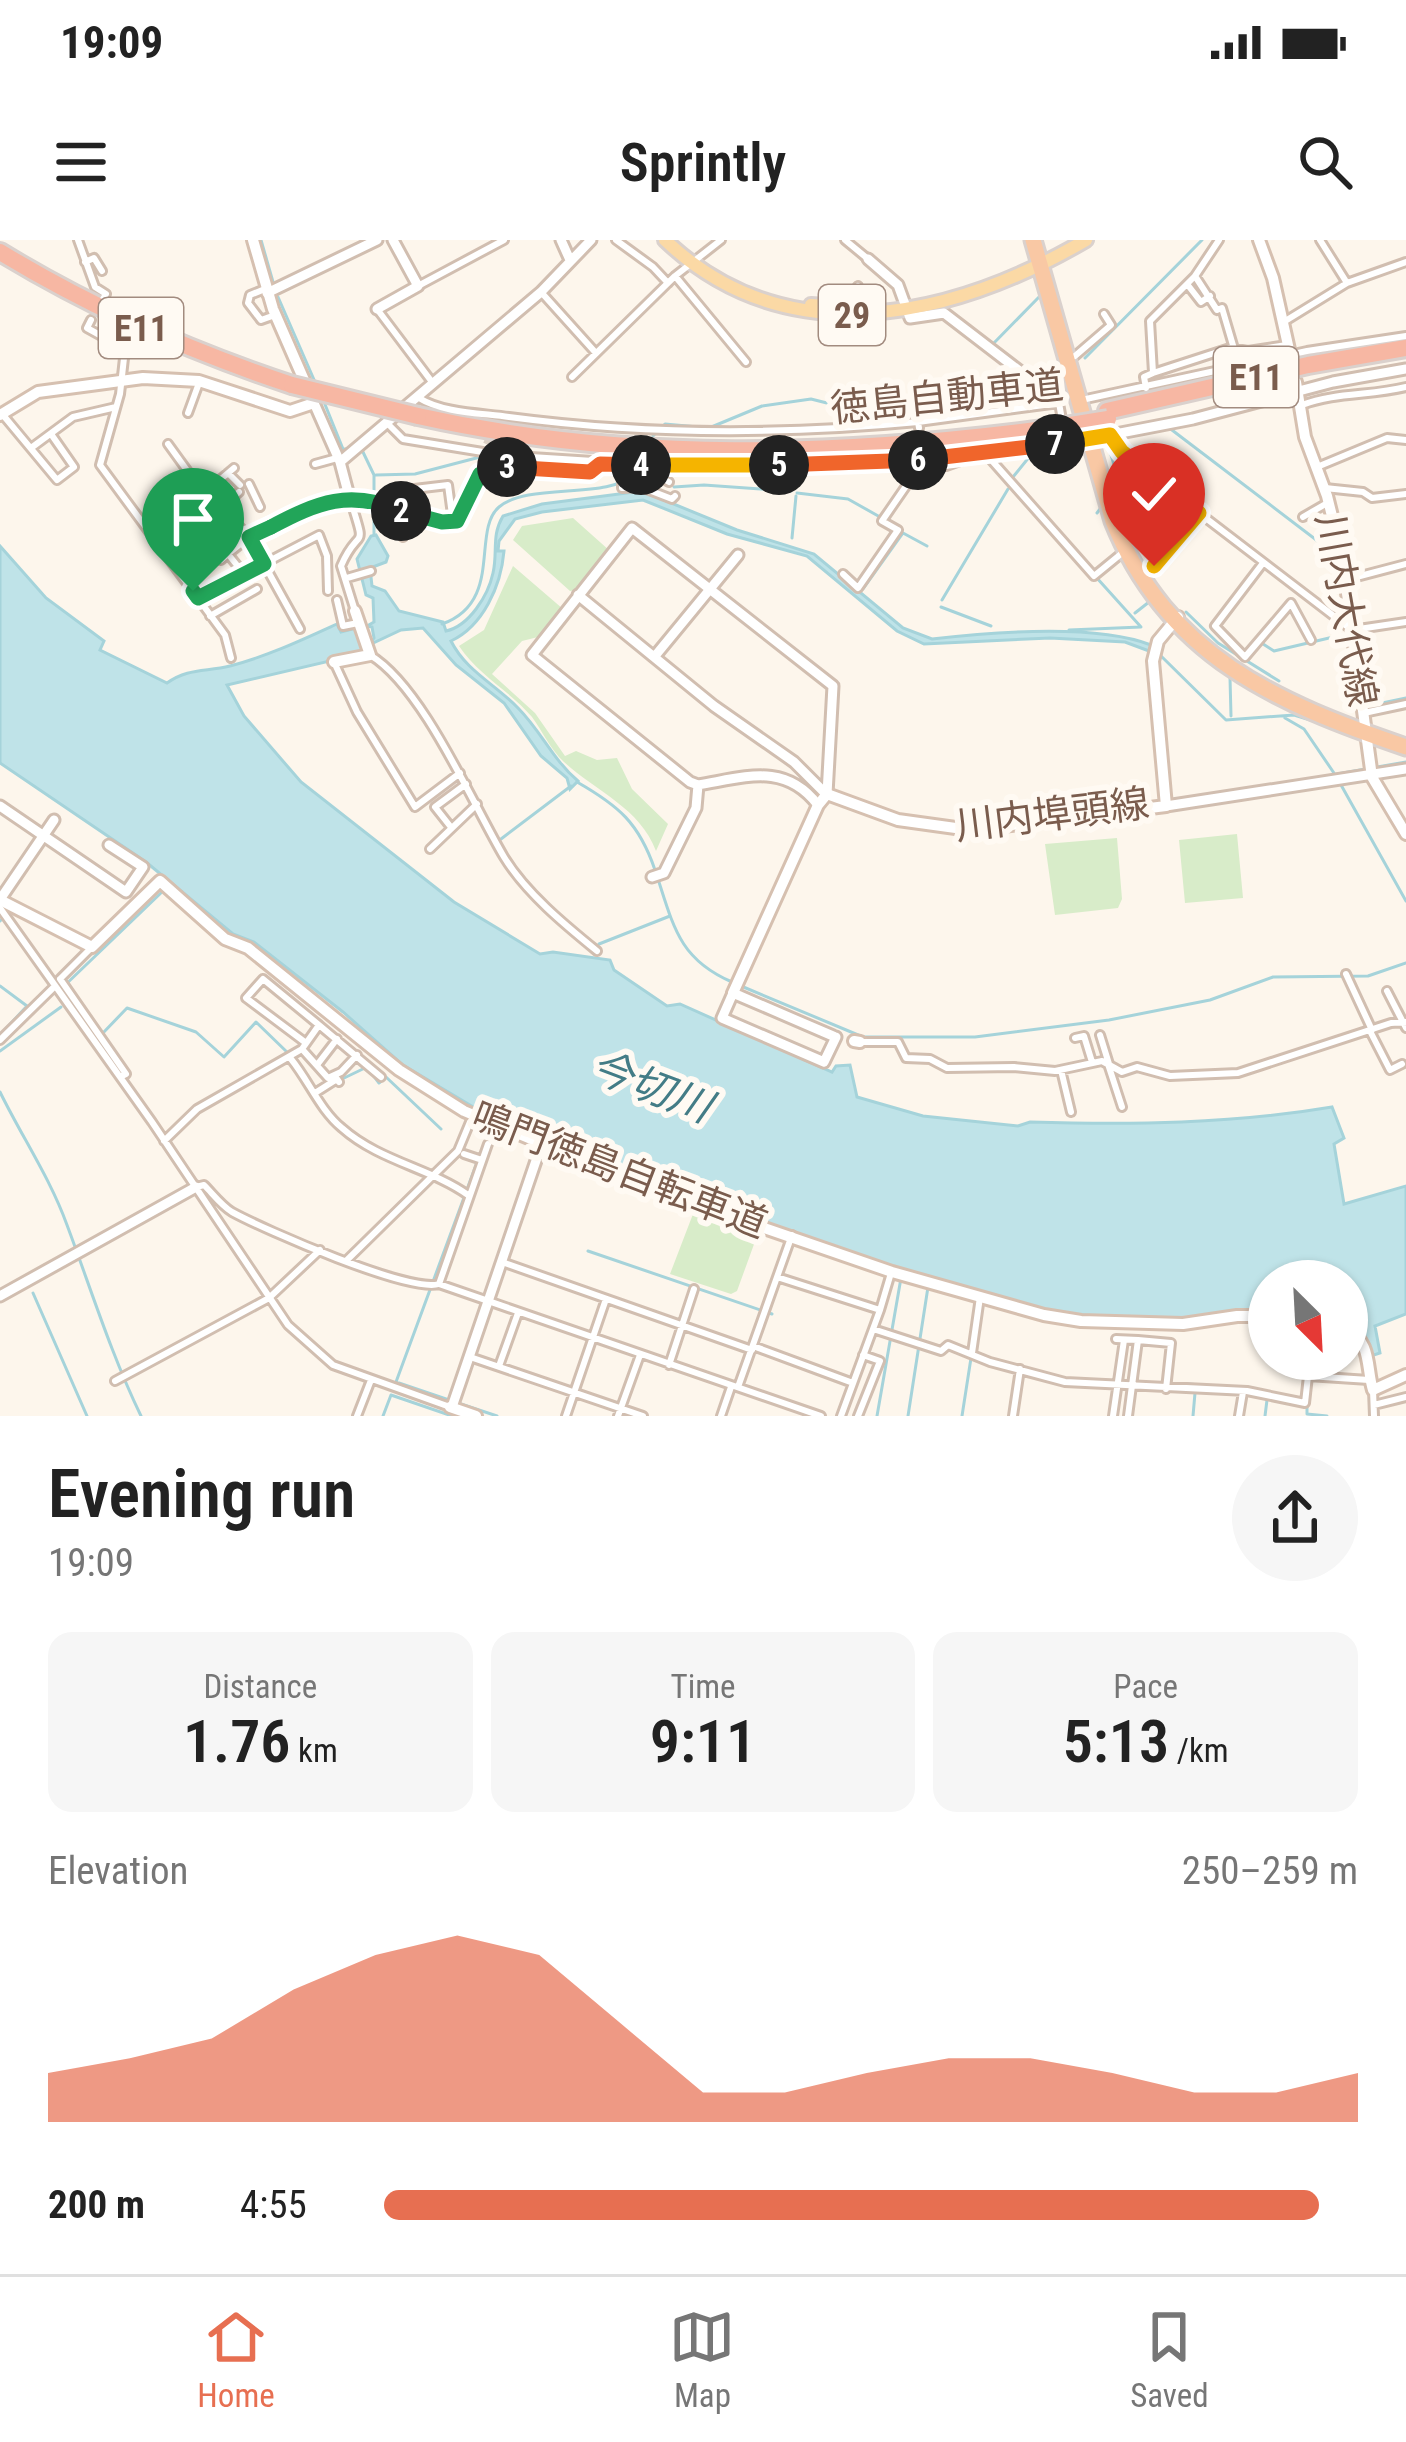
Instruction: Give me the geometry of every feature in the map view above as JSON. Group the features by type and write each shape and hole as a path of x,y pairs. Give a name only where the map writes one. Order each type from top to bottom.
{"highway":[{"path":"1033,240 1072,361 1102,428"},
{"path":"1043,240 1043,263"},
{"name":"徳島自動車道","path":"0,252 151,332 292,385 563,436 684,444 856,440 1054,417 1102,428 1406,352"},
{"path":"1072,361 1102,428 1128,547 1147,587 1205,651 1256,686 1406,737"},
{"path":"1128,547 1176,618"},
{"path":"1366,723 1406,747"}],"main road":[{"path":"1,415 38,392 152,378 200,381 290,411 314,404 266,291 253,240"},
{"name":"29","path":"665,240 745,293 792,310 841,315 905,305 1043,263 1086,240"},
{"name":"29","path":"675,240 694,260 770,296 854,308 905,305"},
{"path":"1258,240 1273,278 1290,354"},
{"name":"川内大代線","path":"1298,386 1305,437 1340,546 1372,771 1406,834"},
{"path":"334,662 370,655 357,616"},
{"name":"川内埠頭線","path":"826,794 898,820 970,830 1166,806 1155,650 1176,618"},
{"path":"733,992 826,794"},
{"name":"鳴門徳島自転車道","path":"92,947 160,881 212,930 248,948 399,1070 478,1118 541,1146 892,1272 1044,1315 1183,1324 1248,1316"},
{"path":"0,902 92,947"},
{"path":"1368,1363 1371,1385 1406,1375"},
{"path":"449,1410 476,1416"}],"street":[{"path":"78,240 95,286 106,294 103,299"},
{"path":"275,314 261,320 248,303 250,295 377,240"},
{"path":"392,240 418,286"},
{"path":"434,385 377,309 504,240"},
{"path":"561,240 570,260"},
{"path":"418,407 434,385 541,292 590,240"},
{"path":"616,240 668,283"},
{"path":"572,377 668,283 721,240"},
{"path":"845,240 893,279 912,319 944,313 1046,392 1066,442"},
{"path":"1153,373 1150,322 1195,276 1220,240"},
{"path":"1320,240 1347,283"},
{"path":"85,262 94,258 102,271"},
{"path":"1282,323 1347,283 1406,262"},
{"path":"676,276 746,362"},
{"path":"1195,276 1217,310 1222,308 1240,370"},
{"path":"1187,284 1201,302 1210,296"},
{"path":"854,308 858,286"},
{"path":"1303,291 1310,305"},
{"path":"541,292 595,352"},
{"path":"1046,392 1111,325 1104,314"},
{"path":"91,320 87,328 125,349 122,381 100,465 224,635 231,658"},
{"path":"1086,399 1240,370 1290,354 1406,335"},
{"path":"1146,388 1144,377 1153,373 1234,349 1290,354"},
{"path":"388,424 403,439 630,465 922,457 954,465 982,454 1066,442 1102,428 1250,400 1298,386 1406,369"},
{"path":"188,413 200,381"},
{"path":"1302,405 1326,396 1374,395 1406,387"},
{"path":"314,404 363,531 360,544 343,559 357,616 343,626 337,600"},
{"path":"315,464 338,460 418,407 436,405 497,418 660,432 799,434 1054,417"},
{"path":"31,448 73,417 116,406"},
{"path":"1,415 57,480 74,467 50,434"},
{"path":"1102,428 1122,452 1352,630 1406,622"},
{"path":"1317,467 1387,438 1406,440"},
{"path":"168,444 249,537 300,629"},
{"path":"982,454 1094,577 1128,547"},
{"path":"843,574 858,588 898,530 882,521 922,457"},
{"path":"220,560 249,537 297,513 349,496 452,522 464,512 475,480 489,470 520,466 544,472 590,472 601,460"},
{"path":"653,465 669,482"},
{"path":"653,465 622,488 641,487 674,496"},
{"path":"208,490 231,471 260,507"},
{"path":"195,480 182,491 253,591 210,616"},
{"path":"389,506 388,493 448,485 452,522"},
{"path":"223,506 243,487"},
{"path":"1324,488 1363,492 1372,498 1406,494"},
{"path":"1303,518 1329,502"},
{"path":"1146,571 1172,548 1199,513"},
{"path":"404,537 410,515"},
{"path":"818,806 805,788 786,776 698,785 532,655 632,528 833,686 826,794"},
{"path":"198,598 319,535 328,591"},
{"path":"1325,547 1340,546"},
{"path":"655,656 738,556"},
{"path":"1263,562 1215,626 1245,656 1291,603 1311,640"},
{"path":"1345,580 1406,564"},
{"path":"328,574 371,571"},
{"path":"578,595 714,706 794,762 826,794"},
{"path":"370,655 392,670 460,773 512,868 597,951"},
{"path":"334,662 357,712 415,806 460,773"},
{"path":"1366,723 1406,704"},
{"path":"1166,806 1338,783 1372,771 1406,770"},
{"path":"450,826 435,807 466,784"},
{"path":"652,877 664,873 696,808 698,785"},
{"path":"430,849 477,804"},
{"path":"0,806 126,892 143,867 109,845"},
{"path":"54,820 0,902 123,1076"},
{"path":"0,1040 92,947"},
{"path":"357,1055 328,1078 304,1046 244,1001 265,975 319,1025 357,1055 381,1077"},
{"path":"1347,976 1391,1073 1402,1064"},
{"path":"56,983 68,987 269,1298 316,1353 333,1365 449,1410 541,1146"},
{"path":"835,1037 824,1062 722,1018 733,992 835,1037 901,1043 906,1058 937,1060 947,1068 1060,1070 1092,1062 1122,1072 1137,1067 1170,1076 1233,1074 1371,1030 1405,1024 1387,991"},
{"path":"777,1042 787,1017"},
{"path":"164,1141 196,1109 290,1058 319,1025"},
{"path":"1100,1035 1122,1107"},
{"path":"1075,1038 1084,1036 1092,1062"},
{"path":"316,1066 337,1039"},
{"path":"290,1058 346,1132 393,1162 468,1195"},
{"path":"1060,1070 1071,1112"},
{"path":"315,1093 339,1082"},
{"path":"1067,1095 1078,1092"},
{"path":"347,1260 458,1151 470,1122 478,1118"},
{"path":"439,1284 470,1180 488,1144"},
{"path":"464,1154 482,1160"},
{"path":"0,1296 196,1187 208,1187 231,1211 320,1250 420,1286 439,1284 820,1416"},
{"path":"721,1416 752,1348 792,1235"},
{"path":"115,1382 269,1298 320,1250"},
{"path":"502,1262 853,1383"},
{"path":"841,1416 892,1272"},
{"path":"777,1276 880,1310"},
{"path":"668,1365 694,1288"},
{"path":"972,1353 980,1294"},
{"path":"566,1416 606,1299"},
{"path":"499,1366 518,1313"},
{"path":"873,1329 941,1351 948,1345 1065,1382 1232,1388 1305,1403 1308,1376 1371,1385 1374,1416"},
{"path":"1113,1416 1120,1340 1171,1343 1166,1386"},
{"path":"1128,1416 1138,1340"},
{"path":"619,1413 640,1355"},
{"path":"858,1416 880,1361 863,1355"},
{"path":"470,1357 619,1413 643,1416"},
{"path":"1013,1416 1020,1370"},
{"path":"357,1416 372,1379"},
{"path":"1239,1416 1243,1392"},
{"path":"1373,1405 1406,1397"}],"green space":[{"path":"573,518 610,551 578,590 570,591 513,540 522,526"},
{"path":"513,566 563,609 542,636 522,641 492,674 535,713 565,756 576,751 597,760 617,758 632,789 668,824 656,851 640,823 564,762 532,717 459,646 484,630"},
{"path":"1237,834 1243,898 1185,903 1179,840"},
{"path":"1117,838 1122,899 1118,908 1055,915 1045,844"},
{"path":"693,1214 757,1236 737,1291 731,1294 670,1274"}],"water":[{"path":"642,491 737,530 814,554 903,628 932,639 1073,632 1151,645 1149,651 1125,642 1050,638 924,644 897,631 807,556 727,534 643,500 515,519 499,541 498,551 504,551 502,564 488,604 472,626 451,641 473,669 526,717 578,781 570,789 567,778 541,756 504,703 456,665 423,628 401,630 369,645 374,638 372,627 367,626 374,622 373,598 366,595 357,559 371,536 376,535 388,556 386,562 370,568 372,586 385,591 399,611 443,622 446,631 470,617 487,591 503,516 542,504"},
{"name":"今切川","path":"0,546 46,598 104,641 100,650 167,683 258,657 337,624 341,632 356,628 364,653 227,685 244,716 301,782 454,902 540,954 610,960 614,970 667,1006 680,1004 832,1072 836,1066 850,1065 857,1097 923,1116 1018,1126 1030,1122 1219,1120 1332,1107 1344,1138 1334,1144 1344,1204 1406,1186 1406,1314 1375,1326 1380,1353 1371,1356 1368,1260 1248,1260 1248,1316 1194,1320 1059,1314 897,1268 732,1212 504,1119 495,1120 403,1065 254,942 233,934 146,862 0,763"}],"waterway":[{"path":"261,240 273,282"},
{"path":"1085,358 1202,240"},
{"path":"991,346 1040,296"},
{"path":"278,297 315,382"},
{"path":"1032,403 1064,378"},
{"path":"653,436 665,424 709,428 762,406 811,399 898,421 963,413"},
{"path":"324,402 343,449 348,449"},
{"path":"1168,427 1336,555"},
{"path":"1107,442 1136,536"},
{"path":"1013,477 1034,451 1073,445"},
{"path":"362,450 374,475 374,535"},
{"path":"376,475 415,474 484,456"},
{"path":"442,624 461,614 473,600 480,584 487,532 499,507 529,495 622,482 641,458"},
{"path":"674,487 791,491"},
{"path":"942,600 1008,489"},
{"path":"797,493 848,499 880,517"},
{"path":"792,538 796,496"},
{"path":"1097,513 1100,509"},
{"path":"863,589 903,533 927,546"},
{"path":"1232,542 1253,558"},
{"path":"1069,630 1141,627 1096,577"},
{"path":"1135,613 1149,602"},
{"path":"941,607 991,626"},
{"path":"1186,612 1218,643 1279,681"},
{"path":"1260,642 1274,651 1346,634"},
{"path":"1160,655 1226,720 1294,715 1320,723"},
{"path":"1230,678 1231,716"},
{"path":"1368,706 1406,698"},
{"path":"1285,718 1304,729 1336,776 1406,901"},
{"path":"1337,774 1406,762"},
{"path":"577,782 626,817 655,870"},
{"path":"501,839 571,786"},
{"path":"658,879 675,928 690,953 732,982"},
{"path":"109,1056 62,988 163,891 233,948"},
{"path":"599,944 670,916"},
{"path":"741,986 863,1037 975,1037 1109,1020 1210,1000 1273,977 1368,976 1406,963"},
{"path":"0,986 27,1006 0,1035"},
{"path":"0,1051 61,1007"},
{"path":"102,1034 127,1008 196,1032 224,1057 256,1022 289,1054"},
{"path":"339,1076 342,1079 367,1067 379,1083 386,1077 441,1129"},
{"path":"309,1081 314,1088 330,1080"},
{"path":"0,1092 60,1208 141,1416"},
{"path":"449,1400 396,1382 476,1165"},
{"path":"588,1251 772,1314"},
{"path":"877,1416 901,1278"},
{"path":"908,1416 928,1287"},
{"path":"33,1293 87,1416"},
{"path":"929,1344 955,1350"},
{"path":"962,1416 971,1358"},
{"path":"1022,1367 1060,1377"},
{"path":"1187,1384 1243,1388"},
{"path":"1193,1416 1195,1393"},
{"path":"383,1416 391,1395 452,1416"},
{"path":"1265,1416 1267,1400"},
{"path":"458,1403 497,1416"},
{"path":"1307,1403 1307,1414 1327,1416"}],"tunnel":[{"path":"486,444 496,421"}],"route":[{"path":"193,591 198,598 264,564 249,537 297,513 349,496 410,515 457,521 480,474 509,466 590,472 600,464 798,465 922,459 1023,450 1102,435 1113,436 1122,452 1199,513 1154,566"}]}
